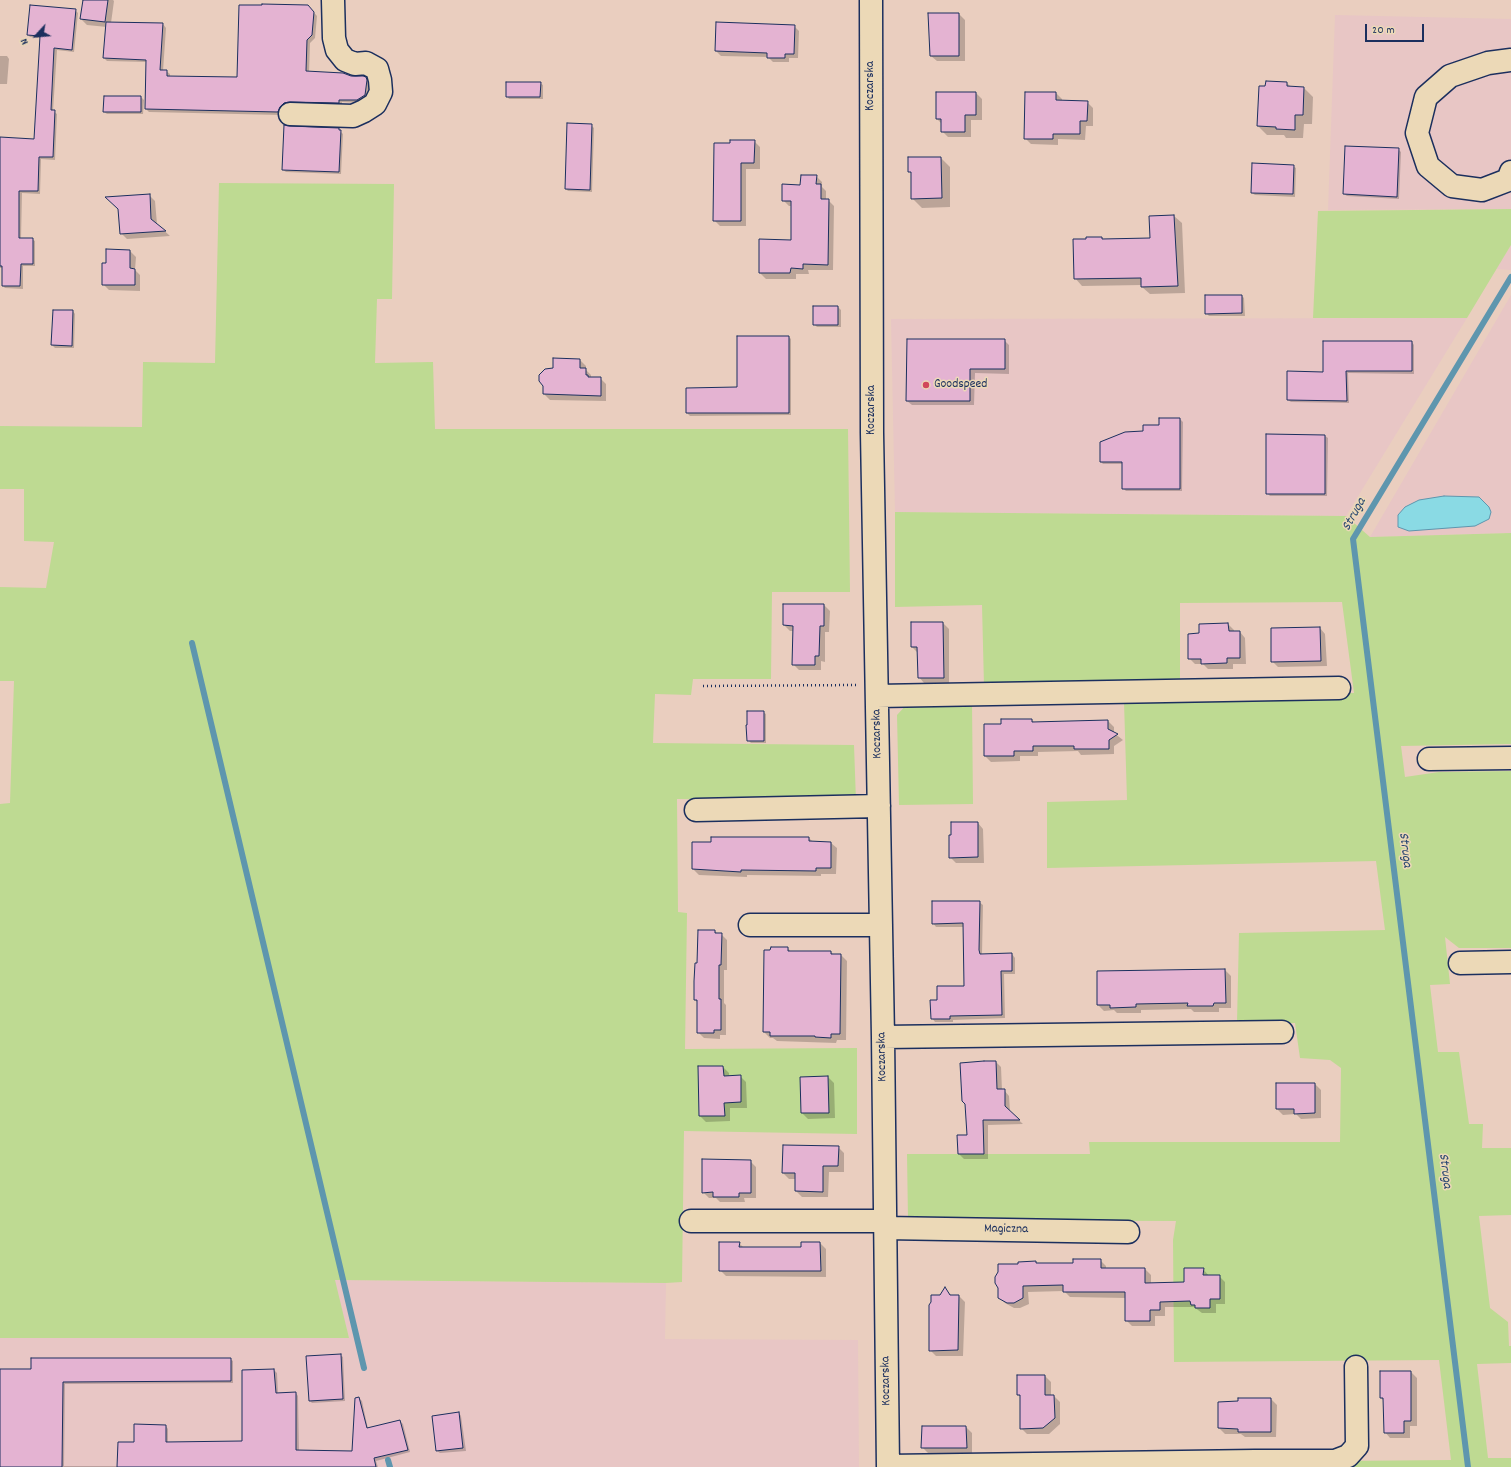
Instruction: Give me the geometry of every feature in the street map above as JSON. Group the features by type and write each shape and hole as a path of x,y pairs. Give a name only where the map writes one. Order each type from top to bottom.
{"street":[{"path":"290,114 353,116 375,104 381,92 377,69 366,63 355,64 345,60 337,50 334,38 333,0"},
{"name":"Koczarska","path":"871,0 872,433 883,1037 888,1466"},
{"path":"1511,60 1488,63 1450,76 1426,97 1417,132 1428,166 1452,186 1482,190 1508,180 1511,172"},
{"path":"877,691 1339,688"},
{"path":"1429,758 1511,758"},
{"path":"696,810 879,806"},
{"path":"750,925 881,925"},
{"path":"1460,963 1511,962"},
{"path":"883,1037 1282,1032"},
{"name":"Magiczna","path":"691,1221 1128,1232"},
{"path":"888,1466 1335,1461 1348,1456 1357,1446 1356,1367"}],"path":[{"path":"704,686 877,691"}],"shaded area":[{"path":"1335,15 1511,19 1511,209 1328,210"},
{"path":"1511,245 1511,270 1496,269"},
{"path":"1511,295 1511,533 1370,537"},
{"path":"1467,318 1346,516 895,512 891,319"},
{"path":"334,1280 666,1283 665,1339 858,1340 859,1467 0,1467 0,1338 349,1338"}],"green space":[{"path":"219,183 394,184 392,299 377,299 375,363 433,362 435,429 848,429 850,592 772,592 771,679 693,679 691,695 655,694 653,743 854,745 856,801 677,799 678,912 687,913 685,1049 857,1048 857,1134 684,1131 682,1282 335,1280 349,1338 0,1338 0,804 10,803 14,681 0,681 0,587 46,588 54,542 24,541 24,489 0,489 0,426 142,427 143,362 215,363"},
{"path":"1511,209 1511,245 1467,318 1313,318 1318,211"},
{"path":"895,512 1346,516 1370,537 1511,533 1511,744 1401,746 1405,777 1439,772 1511,771 1511,948 1459,948 1445,937 1450,984 1430,985 1438,1052 1459,1052 1469,1124 1483,1124 1482,1148 1511,1148 1511,1215 1479,1216 1490,1308 1508,1322 1509,1346 1511,1346 1511,1363 1477,1364 1488,1458 1511,1458 1511,1467 1309,1467 1339,1461 1451,1460 1439,1360 1174,1362 1173,1240 1176,1221 908,1220 907,1154 1090,1154 1089,1142 1340,1142 1341,1068 1330,1060 1300,1058 1295,1023 1255,1024 1237,1022 1239,933 1385,930 1376,861 1047,868 1047,802 1127,800 1124,702 1210,694 1354,693 1342,602 1180,603 1180,685 984,686 982,605 895,607"},
{"path":"972,702 973,804 899,805 897,715 908,703"}],"water":[{"path":"1444,496 1479,497 1489,507 1491,512 1489,519 1475,526 1409,531 1398,527 1398,515 1405,507 1419,500"}],"building":[{"path":"83,0 108,0 105,22 80,19"},
{"path":"30,5 76,9 72,50 54,48 51,110 55,110 53,157 39,157 38,191 19,191 19,238 33,238 33,264 21,264 20,286 2,286 2,266 0,266 0,137 34,139 40,36 27,35"},
{"path":"239,5 308,5 314,12 312,35 307,40 306,71 343,73 351,76 366,77 365,95 357,100 339,100 339,103 284,103 278,112 145,109 146,60 103,58 106,22 163,23 160,70 167,70 167,76 237,77"},
{"path":"928,13 959,13 959,56 930,56"},
{"path":"716,22 795,25 794,54 785,54 785,58 767,58 767,53 715,51"},
{"path":"1266,81 1287,82 1287,86 1304,87 1303,115 1295,115 1295,130 1257,126 1259,86 1265,86"},
{"path":"506,82 541,82 540,97 506,97"},
{"path":"936,92 976,92 976,115 965,115 965,132 941,132 941,119 936,119"},
{"path":"1025,92 1056,92 1056,100 1088,101 1087,121 1080,121 1080,134 1053,134 1053,139 1024,139"},
{"path":"104,96 141,96 141,112 103,112"},
{"path":"567,123 592,124 590,190 565,189"},
{"path":"284,125 339,128 339,130 341,130 339,172 282,170"},
{"path":"730,140 755,140 754,163 741,163 741,221 713,221 714,143 730,143"},
{"path":"1345,146 1399,148 1397,197 1343,194"},
{"path":"908,157 941,157 942,198 911,199 911,172 908,172"},
{"path":"1252,163 1294,165 1293,194 1251,193"},
{"path":"801,175 817,175 816,184 821,184 821,199 829,199 828,265 803,264 803,269 791,268 790,273 759,273 759,239 791,240 791,201 782,201 782,184 800,185"},
{"path":"150,194 151,219 166,231 120,234 118,209 105,197"},
{"path":"1174,215 1178,286 1141,287 1141,278 1074,279 1073,239 1086,239 1086,237 1102,237 1102,239 1150,238 1149,216"},
{"path":"106,249 130,250 130,268 135,269 135,285 102,285 102,263 106,263"},
{"path":"1205,295 1242,295 1242,313 1205,314"},
{"path":"813,306 838,306 838,325 813,325"},
{"path":"53,310 73,310 72,346 51,345"},
{"path":"737,336 789,336 789,413 686,413 686,388 737,387"},
{"path":"907,339 1005,339 1005,369 970,369 970,401 906,401"},
{"path":"1323,341 1412,341 1412,371 1346,371 1347,401 1287,400 1287,371 1323,372"},
{"path":"553,358 580,359 580,368 586,368 586,375 588,375 588,377 601,377 601,396 543,394 543,386 539,381 539,375 545,369 553,368"},
{"path":"1159,418 1180,418 1180,489 1122,489 1122,462 1100,462 1100,442 1125,432 1143,431 1143,425 1159,425"},
{"path":"1266,434 1325,435 1325,494 1266,494"},
{"path":"783,604 824,604 824,626 820,626 819,656 815,656 815,665 792,665 793,626 783,625"},
{"path":"911,622 943,622 944,678 918,678 917,647 911,647"},
{"path":"1228,623 1229,631 1240,631 1240,658 1227,658 1227,663 1201,664 1201,659 1188,659 1188,634 1199,633 1199,624"},
{"path":"1320,627 1321,661 1271,662 1271,628"},
{"path":"747,711 764,711 764,741 747,741"},
{"path":"1001,719 1032,719 1032,722 1108,720 1108,729 1118,734 1109,740 1109,749 1074,749 1074,746 1033,746 1033,751 1014,751 1014,756 984,756 984,724 1001,724"},
{"path":"951,822 978,822 978,857 949,858 949,835 951,835"},
{"path":"711,837 809,837 809,841 831,842 831,868 816,868 816,871 741,870 741,872 692,869 692,842 711,842"},
{"path":"932,901 980,901 980,954 1012,953 1012,971 1001,971 1002,1015 950,1016 950,1019 931,1019 930,1000 937,1000 937,986 964,986 963,923 932,924"},
{"path":"698,930 715,930 715,933 722,933 721,965 719,965 721,1030 714,1030 714,1033 697,1033 697,1000 694,1000 694,981 695,963 697,963"},
{"path":"771,947 788,947 788,951 831,951 831,954 841,954 840,1034 831,1034 831,1038 815,1036 770,1036 770,1032 763,1032 764,950 770,950"},
{"path":"1225,969 1226,1003 1214,1003 1213,1006 1187,1006 1188,1003 1136,1004 1136,1007 1110,1008 1110,1005 1097,1005 1097,971"},
{"path":"996,1061 997,1089 1005,1089 1005,1106 1020,1120 983,1120 984,1154 958,1154 957,1135 967,1135 965,1104 962,1101 960,1063"},
{"path":"698,1066 723,1066 724,1076 741,1075 741,1102 724,1103 725,1116 699,1116"},
{"path":"828,1076 829,1113 801,1113 800,1077"},
{"path":"1276,1083 1315,1083 1315,1113 1294,1114 1294,1109 1276,1109"},
{"path":"783,1145 839,1146 838,1166 823,1166 823,1192 795,1191 795,1173 782,1173"},
{"path":"702,1159 751,1160 751,1193 739,1193 739,1197 713,1197 713,1192 702,1193"},
{"path":"719,1242 740,1242 739,1247 801,1247 801,1242 820,1242 821,1271 719,1271"},
{"path":"1073,1259 1101,1259 1101,1268 1145,1268 1145,1283 1184,1282 1184,1268 1204,1268 1203,1275 1220,1275 1220,1299 1210,1299 1210,1308 1195,1308 1195,1305 1191,1305 1190,1301 1160,1302 1160,1310 1150,1310 1150,1321 1125,1321 1125,1292 1063,1292 1063,1285 1023,1286 1023,1298 1014,1303 1007,1303 998,1298 998,1288 995,1283 995,1277 998,1272 998,1264 1018,1264 1018,1262 1036,1261 1036,1263 1073,1263"},
{"path":"945,1287 950,1295 959,1295 958,1350 929,1351 929,1305 931,1302 931,1295 940,1295"},
{"path":"341,1354 343,1399 309,1401 306,1356"},
{"path":"31,1358 231,1358 231,1381 63,1382 62,1467 0,1467 0,1369 31,1369"},
{"path":"274,1369 276,1393 296,1392 296,1450 352,1451 355,1398 359,1397 367,1428 400,1420 408,1450 374,1458 376,1467 117,1467 118,1442 134,1442 134,1424 166,1425 166,1442 242,1441 242,1370"},
{"path":"1380,1371 1411,1371 1411,1421 1404,1421 1404,1433 1384,1433 1383,1398 1380,1398"},
{"path":"1017,1375 1045,1375 1045,1395 1054,1395 1055,1418 1043,1428 1020,1429 1020,1395 1017,1395"},
{"path":"1238,1398 1271,1398 1271,1432 1238,1432 1238,1429 1218,1428 1218,1402 1238,1401"},
{"path":"459,1412 463,1448 436,1451 432,1416"},
{"path":"922,1426 966,1426 967,1448 921,1448"}],"waterway":[{"name":"Struga","path":"1468,1467 1353,539 1511,277"},
{"path":"192,643 364,1368"},
{"path":"388,1460 390,1467"}],"place":[{"name":"Goodspeed","path":"926,385"}]}
